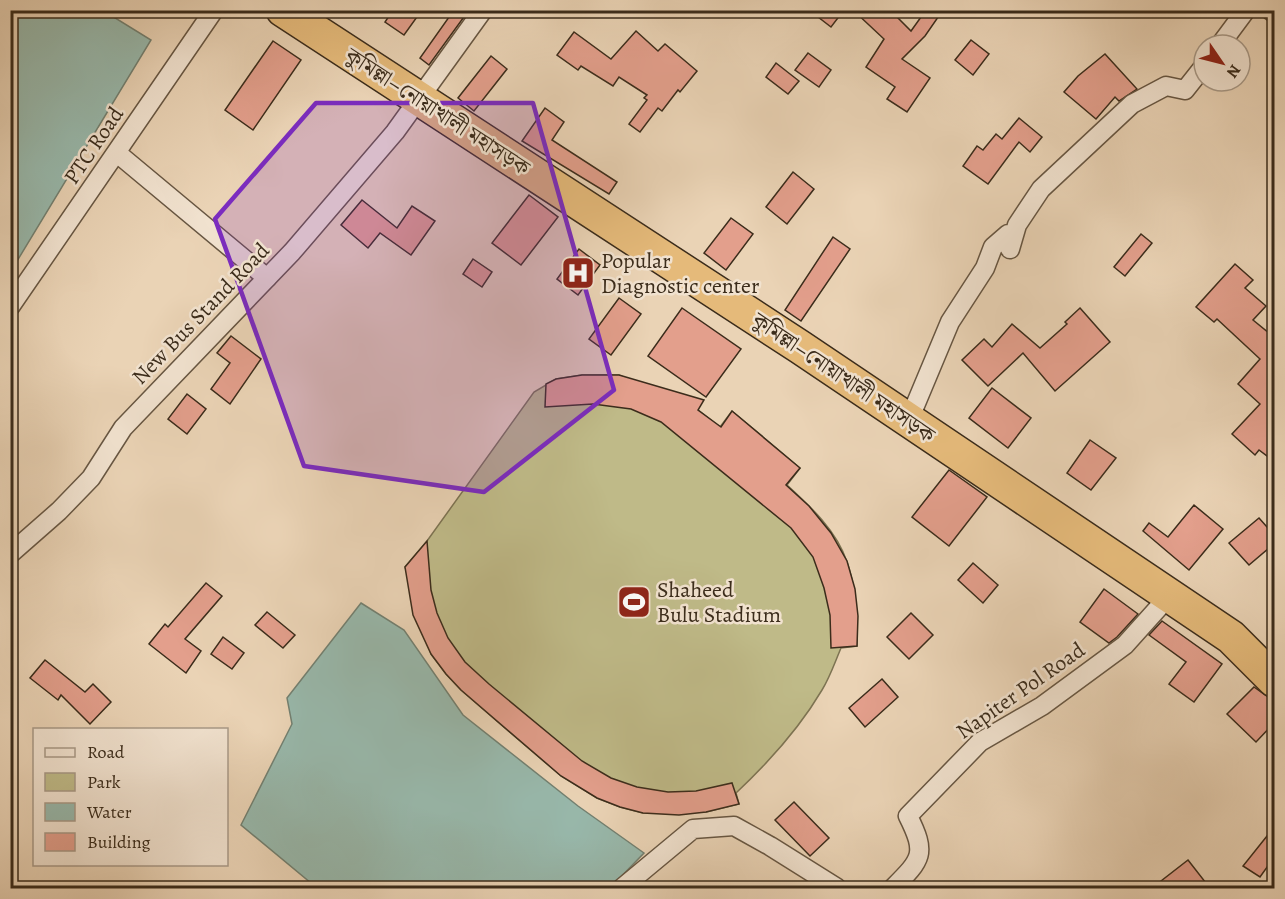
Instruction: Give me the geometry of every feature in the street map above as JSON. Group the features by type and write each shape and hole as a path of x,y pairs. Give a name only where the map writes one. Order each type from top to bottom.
{"highway":[{"name":"কুমিল্লা–নোয়াখালী মহাসড়ক","path":"283,10 800,347 1231,637 1275,680"}],"street":[{"name":"PTC Road","path":"10,308 214,10"},
{"name":"New Bus Stand Road","path":"10,554 92,478 123,428 292,252 395,132 483,10"},
{"path":"1229,33 1246,10"},
{"path":"1270,10 1275,13"},
{"path":"909,420 950,322 980,277 993,247 1008,234 1010,249 1017,225 1041,189 1132,104 1166,86 1185,90 1192,81"},
{"path":"117,153 267,278"},
{"name":"Napiter Pol Road","path":"893,888 919,859 920,839 908,816 980,742 1042,706 1125,645 1169,596"},
{"path":"622,888 693,829 734,826 770,846 833,887"}],"highlighted area":[{"path":"316,103 533,103 614,390 484,492 304,466 215,219"}],"green space":[{"name":"Shaheed Bulu Stadium","path":"582,375 619,375 694,407 720,427 732,411 800,468 787,485 830,530 847,562 856,604 857,646 841,648 825,685 804,718 772,757 736,793 739,804 706,812 643,813 597,798 561,776 461,690 431,654 405,567 427,541 534,392 556,379"}],"water":[{"path":"11,10 104,11 151,40 11,271"},
{"path":"361,603 404,630 463,715 578,806 644,853 610,888 317,888 241,825 292,724 287,698"}],"building":[{"path":"393,10 422,10 404,35 385,22"},
{"path":"454,10 469,10 429,65 420,58"},
{"path":"809,10 844,10 831,27"},
{"path":"853,10 890,10 911,31 926,10 943,10 925,36 902,59 930,78 907,112 887,99 895,87 866,67 884,39"},
{"path":"636,31 658,51 665,44 697,71 662,111 658,108 640,132 629,124 647,100 644,98 647,95 619,77 613,86 581,66 578,70 557,55 574,32 611,59"},
{"path":"971,40 989,54 973,75 955,60"},
{"path":"273,41 301,60 253,130 225,110"},
{"path":"808,53 831,70 819,87 795,70"},
{"path":"1105,54 1137,89 1119,101 1115,97 1096,119 1064,92 1078,76"},
{"path":"491,56 507,69 474,111 458,98"},
{"path":"776,63 799,81 788,94 766,77"},
{"path":"545,108 564,122 552,140 617,182 609,194 522,141"},
{"path":"1019,118 1042,137 1030,152 1019,142 988,184 963,166 977,146 983,150 996,134 1002,139"},
{"path":"793,172 814,189 787,224 766,207"},
{"path":"529,195 558,217 521,265 492,243"},
{"path":"362,200 397,228 412,206 435,221 411,255 380,233 368,248 341,225"},
{"path":"731,218 753,234 726,270 704,253"},
{"path":"1141,234 1152,243 1125,276 1114,267"},
{"path":"833,237 850,249 801,321 785,310"},
{"path":"579,249 600,265 578,295 557,279"},
{"path":"473,259 492,272 482,287 463,274"},
{"path":"1235,264 1253,280 1245,288 1266,306 1253,320 1275,338 1275,462 1259,450 1255,455 1232,434 1260,404 1238,384 1260,359 1217,319 1214,322 1196,307"},
{"path":"619,298 641,314 611,355 589,339"},
{"path":"682,308 741,349 706,397 648,356"},
{"path":"1080,308 1110,342 1055,391 1023,353 988,386 962,360 984,339 992,347 1012,324 1040,348 1067,324 1065,322"},
{"path":"231,336 261,359 230,404 211,389 230,363 217,353"},
{"path":"582,375 619,375 704,400 698,410 721,427 732,411 800,468 786,485 809,506 831,533 847,561 855,589 858,616 857,646 831,648 830,615 824,588 813,557 791,528 661,422 631,409 593,404 545,407 546,384 556,379"},
{"path":"992,388 1031,418 1008,448 969,418"},
{"path":"187,394 206,409 187,434 168,419"},
{"path":"1090,440 1116,458 1091,490 1067,473"},
{"path":"949,470 987,497 949,546 912,517"},
{"path":"1194,505 1223,529 1189,570 1143,531 1149,523 1168,537"},
{"path":"1259,518 1275,536 1275,543 1249,565 1229,543"},
{"path":"427,541 431,590 437,613 448,638 465,662 489,684 582,761 611,778 637,787 668,792 696,791 732,783 739,804 706,812 679,815 643,813 597,798 561,776 461,690 431,654 413,615 405,567"},
{"path":"973,563 998,585 983,603 958,580"},
{"path":"206,583 222,596 185,639 201,651 186,673 149,644 165,624 168,627"},
{"path":"1104,589 1138,614 1109,643 1080,622"},
{"path":"267,612 295,635 283,648 255,625"},
{"path":"911,613 933,635 909,659 887,637"},
{"path":"1162,621 1222,664 1194,702 1169,684 1186,662 1149,635"},
{"path":"223,637 244,653 232,669 211,654"},
{"path":"45,660 85,692 93,684 111,702 90,724 61,695 58,700 30,678"},
{"path":"882,679 898,697 865,727 849,708"},
{"path":"1254,687 1275,702 1275,722 1256,742 1227,714"},
{"path":"794,802 829,838 810,856 775,820"},
{"path":"1275,826 1275,856 1260,877 1243,866"},
{"path":"1188,860 1206,883 1199,888 1152,888"}],"place":[{"name":"Popular Diagnostic center","path":"578,273"},
{"name":"Shaheed Bulu Stadium","path":"634,602"}]}
